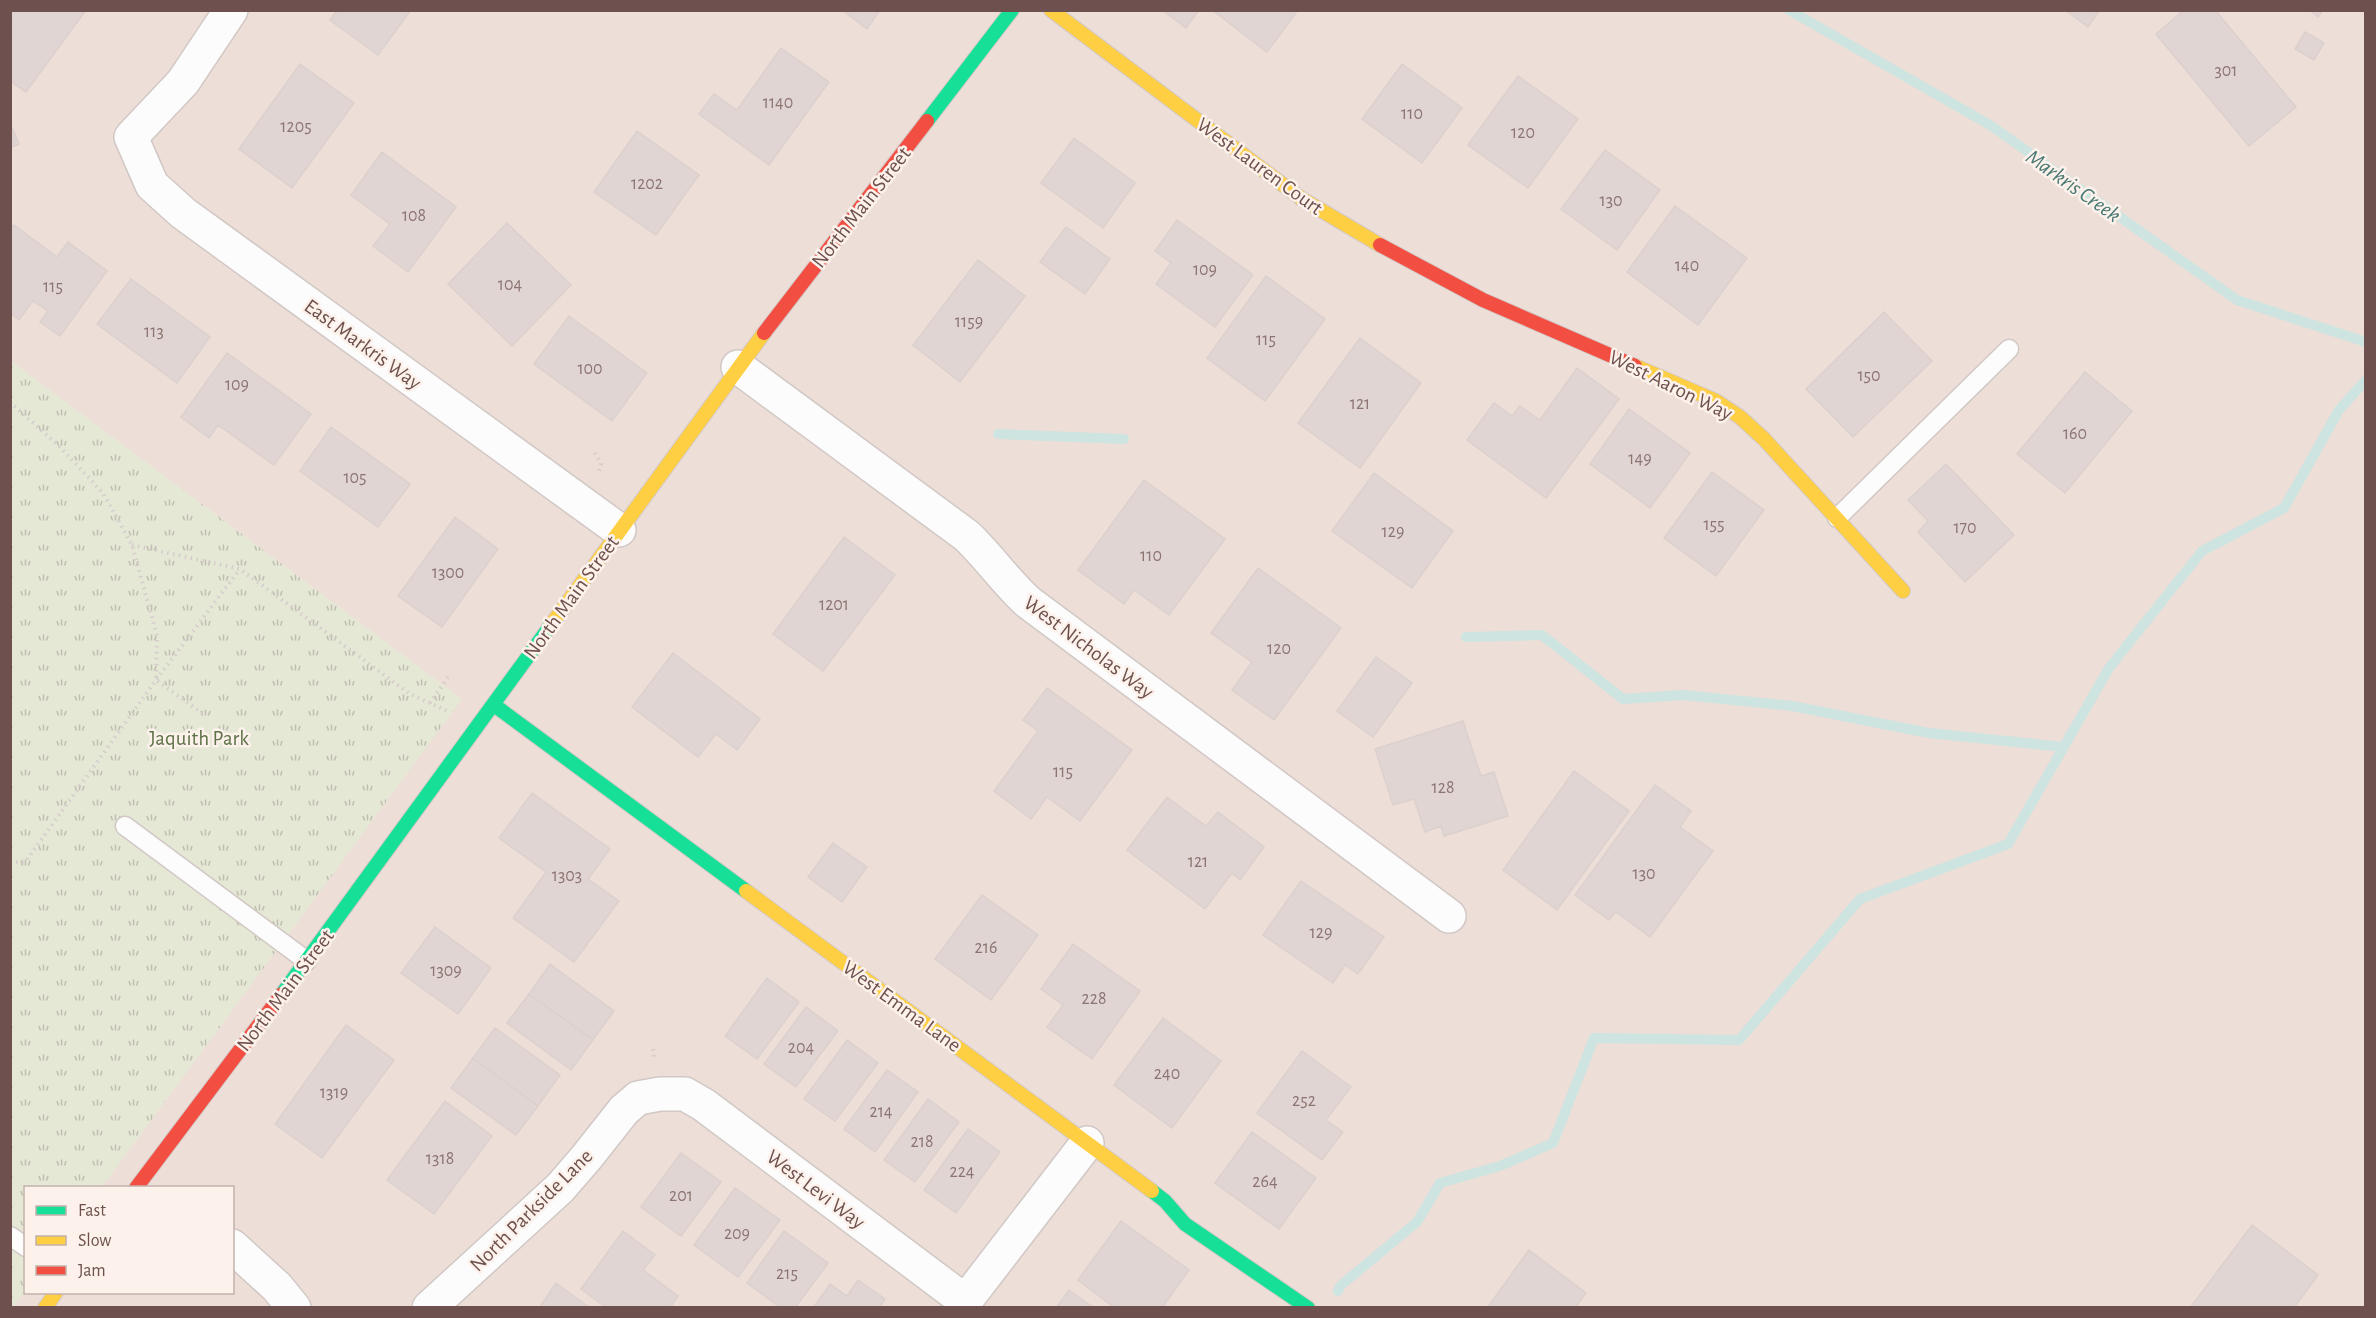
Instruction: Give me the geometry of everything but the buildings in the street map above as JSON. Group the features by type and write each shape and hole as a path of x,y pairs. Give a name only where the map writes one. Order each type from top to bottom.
{"street":[{"name":"East Markris Way","path":"231,10 183,82 131,137 152,184 183,213 619,530"},
{"name":"North Main Street","path":"147,1184 738,367 1012,10"},
{"name":"West Lauren Court","path":"1051,10 1302,199 1354,231 1483,300"},
{"name":"West Aaron Way","path":"1483,300 1716,401 1740,417 1764,439 1903,591"},
{"name":"West Nicholas Way","path":"738,367 967,536 1028,602 1449,916"},
{"name":"West Emma Lane","path":"494,705 1165,1201 1185,1224 1308,1308"},
{"name":"West Levi Way","path":"660,1094 685,1094 704,1105 963,1304"},
{"name":"North Parkside Lane","path":"429,1308 560,1188 624,1110 638,1098 660,1094"},
{"path":"963,1304 1087,1143"},
{"path":"234,1248 277,1287 294,1308"},
{"path":"45,1308 55,1294"}],"lane":[{"path":"1837,518 2009,349"},
{"path":"125,826 307,961"},
{"path":"10,1236 24,1246"}],"path":[{"path":"10,402 59,446 103,493 132,545 156,636 156,680"},
{"path":"595,453 601,464 598,474"},
{"path":"132,545 240,569 410,694 452,713"},
{"path":"10,862 26,861 156,680 240,569"},
{"path":"430,703 450,676"},
{"path":"156,680 206,716"}],"shaded area":[{"path":"10,11 2365,11 2365,1307 11,1307"}],"green space":[{"name":"Jaquith Park","path":"10,360 462,699 103,1186 24,1186 24,1292 13,1308 10,1307"}],"waterway":[{"name":"Markris Creek","path":"1789,10 1990,125 2237,300 2366,342"},
{"path":"1338,1291 1340,1286 1417,1222 1440,1183 1500,1166 1553,1143 1594,1038 1739,1040 1860,899 2008,844 2109,668 2202,551 2284,508 2339,410 2366,380"},
{"path":"998,434 1124,439"},
{"path":"1466,637 1542,635 1623,699 1683,695 1792,706 1929,733 2064,747"}],"traffic: fast":[{"path":"927,121 1012,10"},
{"path":"282,994 551,625"},
{"path":"494,705 746,891"},
{"path":"1152,1191 1165,1201 1185,1224 1308,1308"}],"traffic: slow":[{"path":"1051,10 1302,199 1380,245"},
{"path":"551,625 764,333"},
{"path":"1635,366 1716,401 1740,417 1764,439 1903,591"},
{"path":"746,891 1152,1191"},
{"path":"45,1308 55,1294"}],"traffic: jam":[{"path":"764,333 927,121"},
{"path":"1380,245 1483,300 1635,366"},
{"path":"138,1186 282,994"}]}
